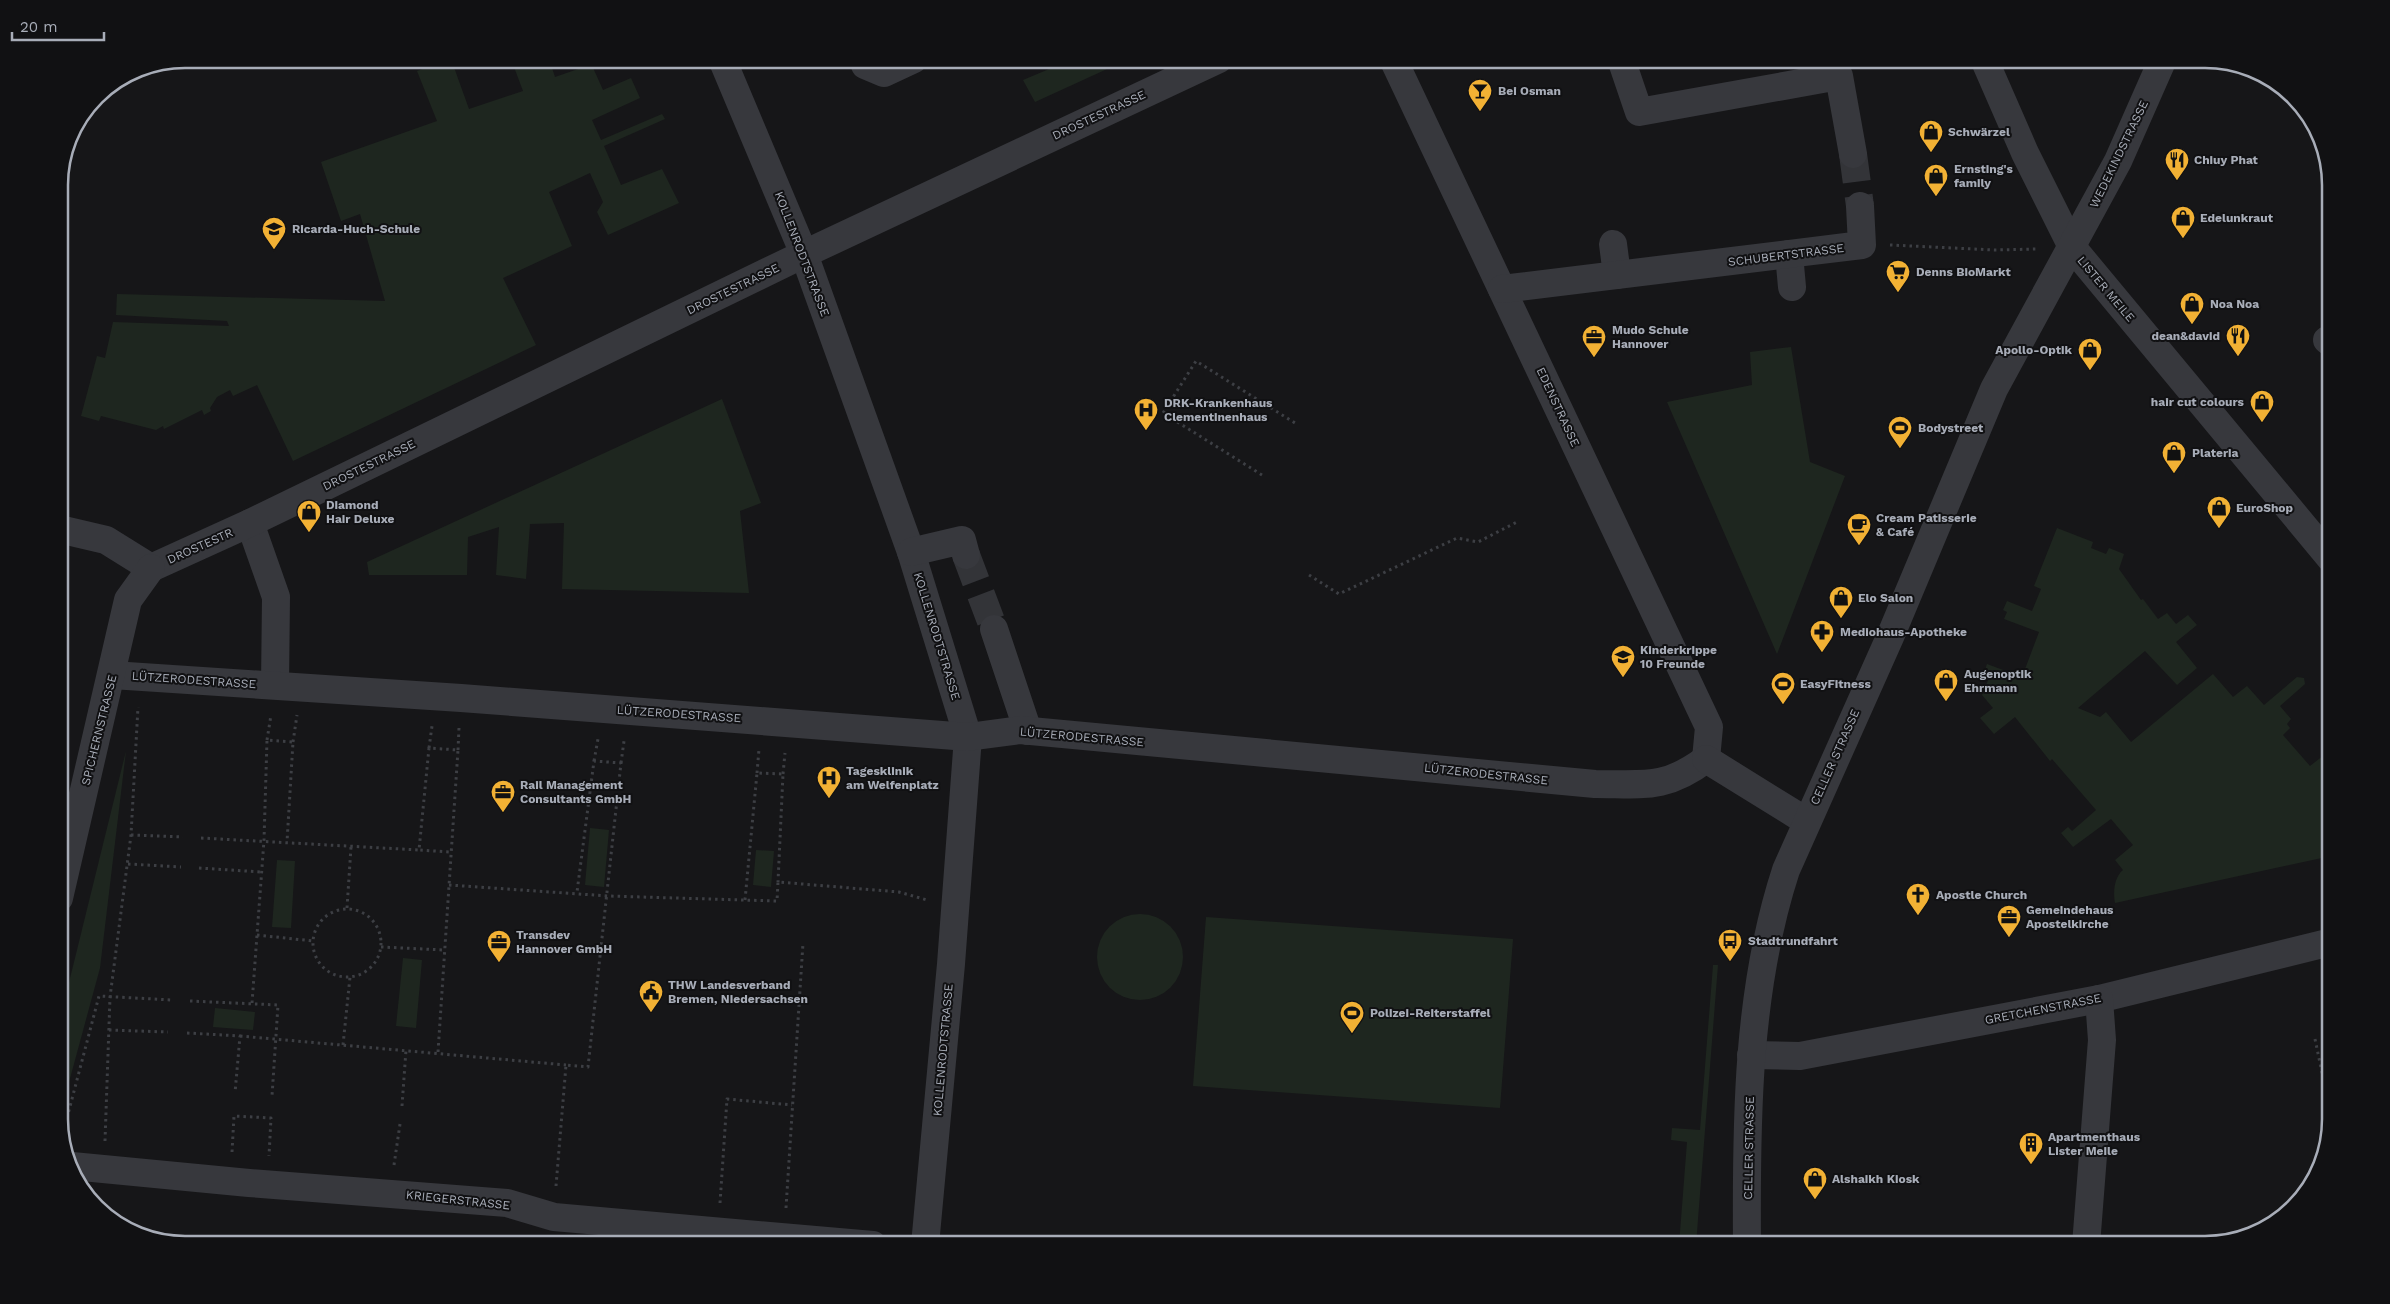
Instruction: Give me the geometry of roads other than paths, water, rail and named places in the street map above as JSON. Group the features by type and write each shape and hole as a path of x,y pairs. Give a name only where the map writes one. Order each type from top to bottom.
{"street":[{"name":"KOLLENRODTSTRASSE","path":"726,68 804,254 911,552 968,737 951,964 926,1236"},
{"path":"872,68 884,73 895,68"},
{"name":"DROSTESTRASSE","path":"250,523 804,254 1200,68"},
{"name":"EDENSTRASSE","path":"1397,68 1709,727 1706,759"},
{"path":"1624,68 1639,112 1839,76 1853,154"},
{"name":"LISTER MEILE","path":"1988,68 2025,153 2072,247 2322,548"},
{"name":"WEDEKINDSTRASSE","path":"2072,247 2118,161 2160,68"},
{"name":"SCHUBERTSTRASSE","path":"1502,289 1862,245 1860,206"},
{"path":"1613,244 1617,275"},
{"name":"CELLER STRASSE","path":"1747,1236 1751,1055 1774,907 1806,821 1890,637 1994,390 2072,247"},
{"path":"1790,254 1792,287"},
{"name":"DROSTESTR","path":"151,568 250,523"},
{"name":"LÜTZERODESTRASSE","path":"250,523 276,597 275,685"},
{"path":"68,531 106,540 151,568"},
{"path":"911,552 962,540 966,554"},
{"name":"SPICHERNSTRASSE","path":"68,860 128,600 151,568"},
{"path":"994,628 1028,731"},
{"name":"LÜTZERODESTRASSE","path":"112,675 275,685 968,737 1028,731 1595,784 1657,784 1685,775 1706,759"},
{"path":"1706,759 1806,821"},
{"name":"GRETCHENSTRASSE","path":"1751,1055 1800,1056 2098,999 2322,944"},
{"path":"2087,1236 2102,1040 2098,999"},
{"name":"KRIEGERSTRASSE","path":"78,1167 249,1183 508,1203 554,1217 785,1236"}],"tunnel":[{"path":"1853,154 1860,206"},
{"path":"966,555 994,629"}],"place":[{"name":"Bei Osman","path":"1480,112"},
{"name":"Schwärzel","path":"1931,153"},
{"name":"Chiuy Phat","path":"2177,181"},
{"name":"Ernsting's family","path":"1936,197"},
{"name":"Edelunkraut","path":"2183,239"},
{"name":"Ricarda-Huch-Schule","path":"274,250"},
{"name":"Denns BioMarkt","path":"1898,293"},
{"name":"Noa Noa","path":"2192,325"},
{"name":"dean&david","path":"2238,357"},
{"name":"Mudo Schule Hannover","path":"1594,358"},
{"name":"Apollo-Optik","path":"2090,371"},
{"name":"hair cut colours","path":"2262,423"},
{"name":"DRK-Krankenhaus Clementinenhaus","path":"1146,431"},
{"name":"Bodystreet","path":"1900,449"},
{"name":"Plateria","path":"2174,474"},
{"name":"EuroShop","path":"2219,529"},
{"name":"Diamond Hair Deluxe","path":"309,533"},
{"name":"Cream Patisserie & Café","path":"1859,546"},
{"name":"Elo Salon","path":"1841,619"},
{"name":"Mediohaus-Apotheke","path":"1822,653"},
{"name":"Kinderkrippe 10 Freunde","path":"1623,678"},
{"name":"Augenoptik Ehrmann","path":"1946,702"},
{"name":"EasyFitness","path":"1783,705"},
{"name":"Tagesklinik am Welfenplatz","path":"829,799"},
{"name":"Rail Management Consultants GmbH","path":"503,813"},
{"name":"Apostle Church","path":"1918,916"},
{"name":"Gemeindehaus Apostelkirche","path":"2009,938"},
{"name":"Stadtrundfahrt","path":"1730,962"},
{"name":"Transdev Hannover GmbH","path":"499,963"},
{"name":"THW Landesverband Bremen, Niedersachsen","path":"651,1013"},
{"name":"Polizei-Reiterstaffel","path":"1352,1034"},
{"name":"Apartmenthaus Lister Meile","path":"2031,1165"},
{"name":"Alshaikh Kiosk","path":"1815,1200"}]}
